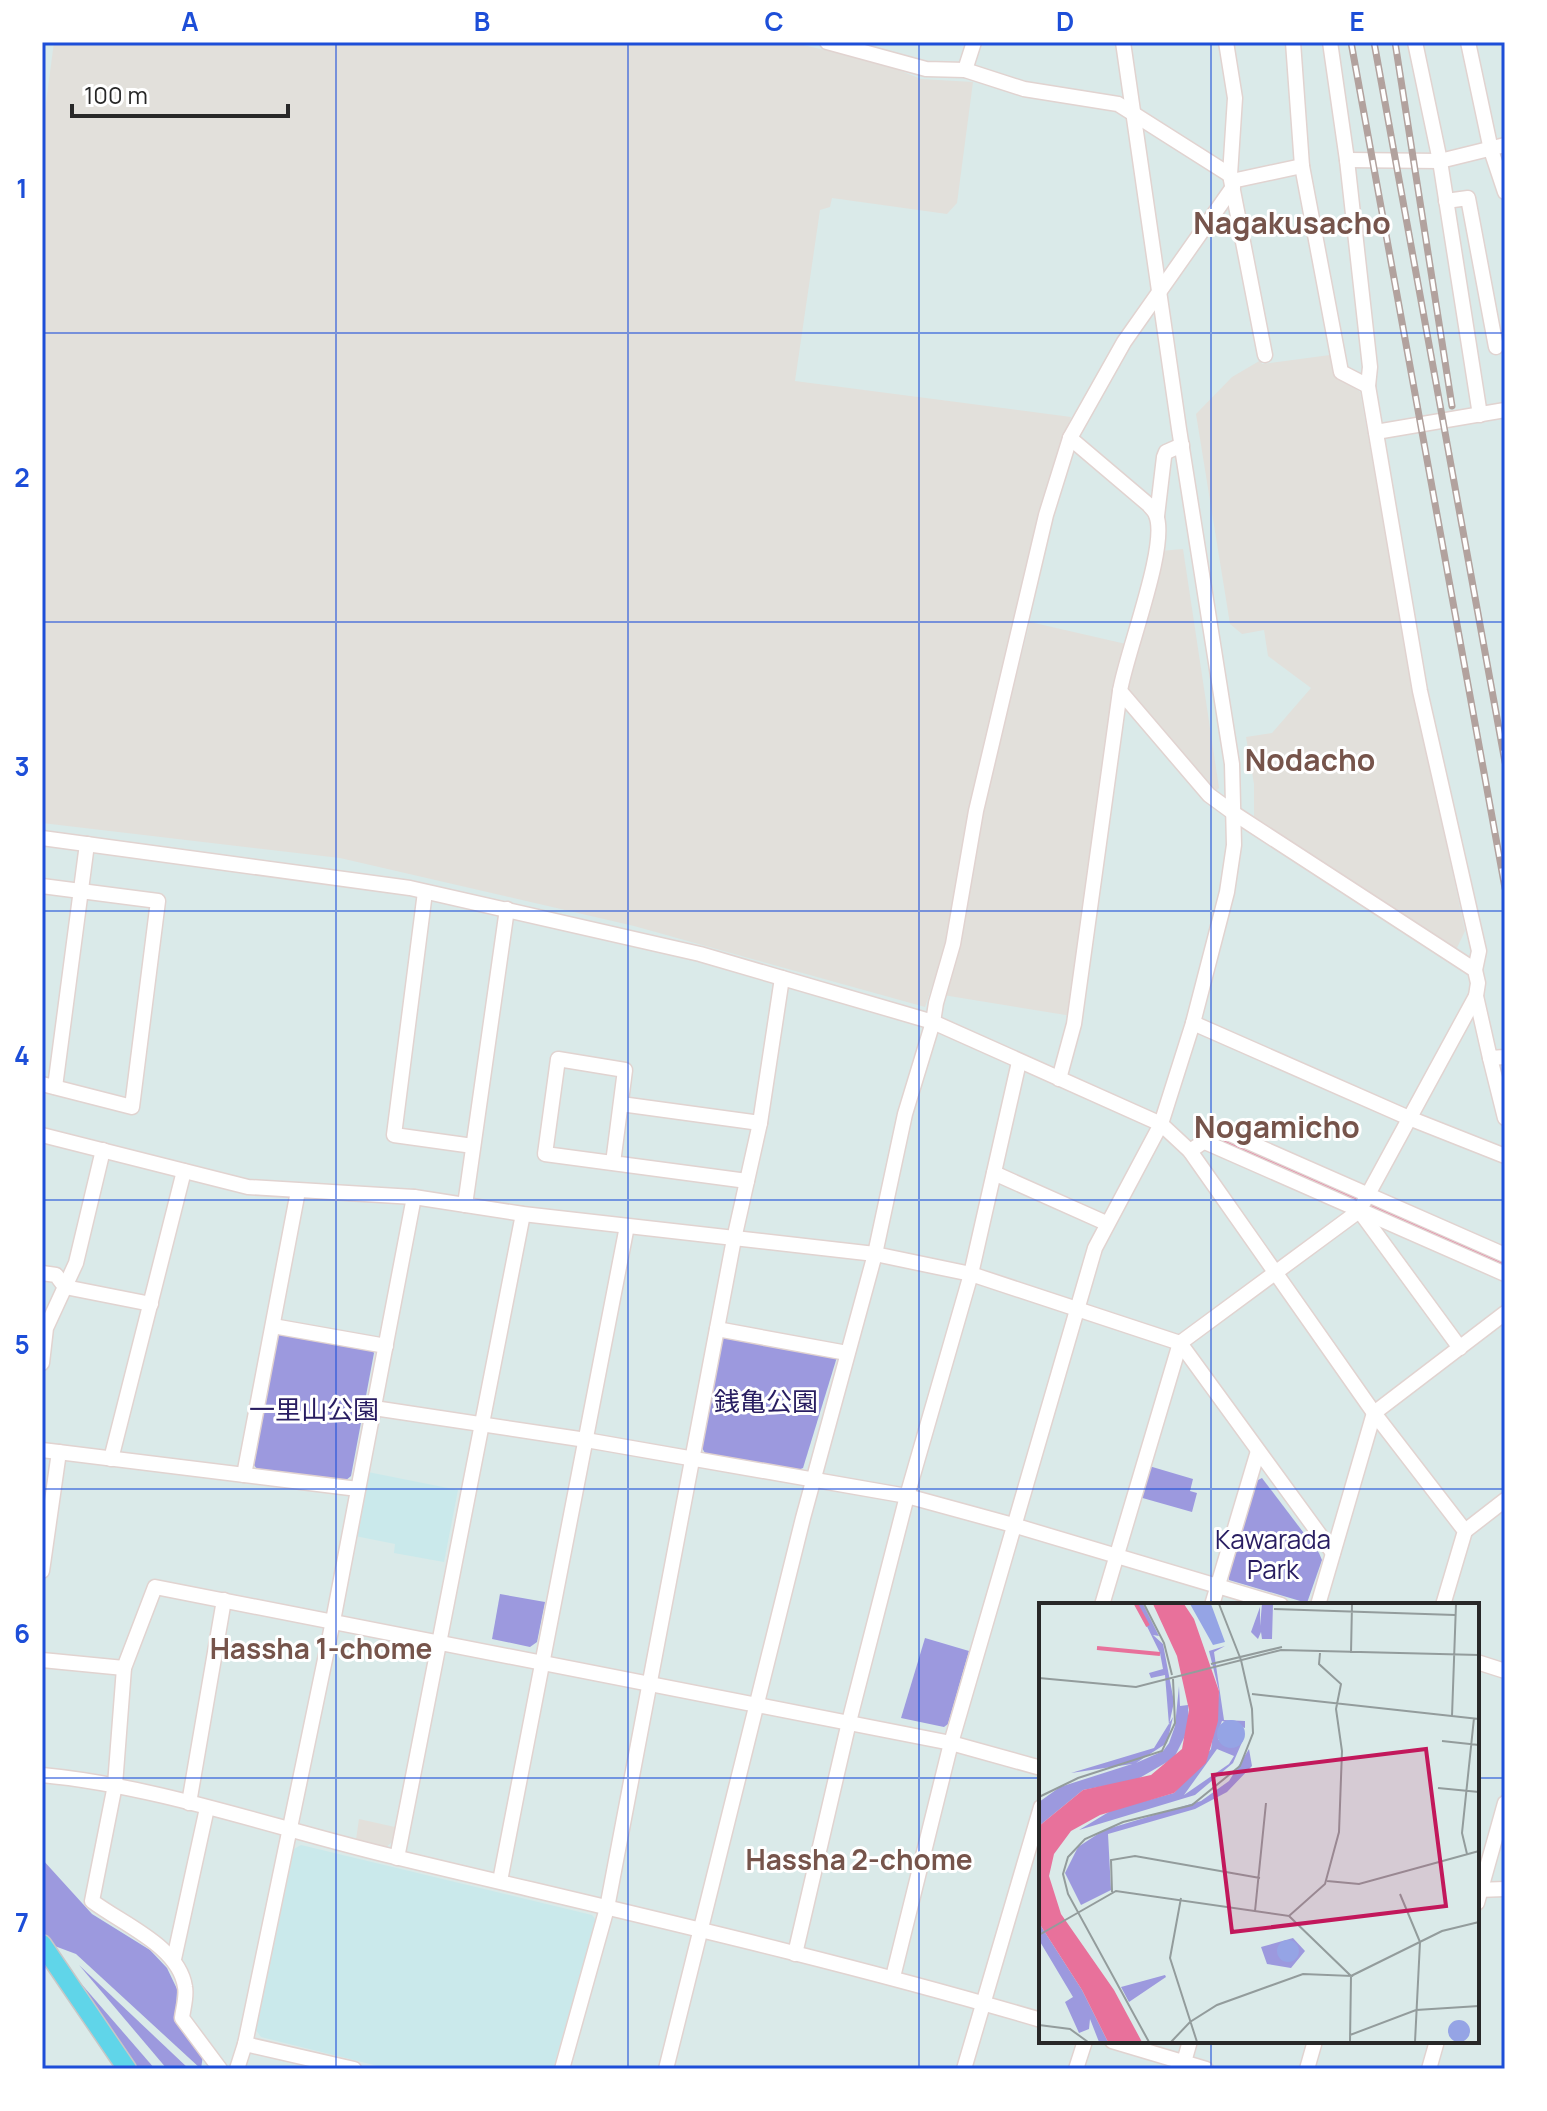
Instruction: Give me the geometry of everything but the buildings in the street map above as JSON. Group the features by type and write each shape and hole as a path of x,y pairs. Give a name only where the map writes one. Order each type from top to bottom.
{"main road":[{"path":"42,1944 127,2069"}],"street":[{"path":"827,42 887,49 926,69 965,70 1024,89 1118,104 1232,181"},
{"path":"965,70 974,42"},
{"path":"893,1977 951,1743 1095,1248 1161,1124 1193,1023 1227,892 1234,845 1232,764 1123,42"},
{"path":"1226,42 1235,98 1232,181 1265,355"},
{"path":"1293,42 1302,166 1341,372 1368,386"},
{"path":"1103,1603 1180,1343 1364,1203 1476,996 1478,983 1475,970 1479,951 1420,691 1368,386 1370,367 1347,160 1330,42"},
{"path":"1415,42 1440,161 1480,415"},
{"path":"1468,42 1498,148 1505,192"},
{"path":"1347,160 1440,161 1498,148"},
{"path":"666,2069 755,1704 875,1254 905,1114 953,944 976,811 1004,689 1046,515 1070,438 1124,342 1232,181 1302,166"},
{"path":"1446,201 1468,198 1500,347 1470,352"},
{"path":"1376,432 1505,410"},
{"path":"1070,438 1149,505 1157,516"},
{"path":"1059,1079 1074,1024 1120,691 1125,664 1151,582 1164,457 1166,452 1182,445"},
{"path":"1120,691 1209,795 1475,970"},
{"path":"42,838 345,877 507,909 689,951 933,1022 1161,1124 1190,1151 1374,1413 1465,1531"},
{"path":"42,886 81,891 158,901 132,1107 48,1086 81,891 87,844"},
{"path":"425,892 394,1135 473,1146"},
{"path":"465,1205 507,909"},
{"path":"562,2069 607,1908 734,1239 760,1123 782,978"},
{"path":"1476,996 1498,1058 1505,1118"},
{"path":"1193,1023 1409,1118 1505,1156"},
{"path":"613,1163 625,1070 558,1059 545,1154 747,1181"},
{"path":"795,1954 849,1722 907,1496 971,1274 1019,1062"},
{"path":"621,1104 760,1123"},
{"path":"1190,1151 1221,1130 1505,1274"},
{"path":"42,1135 248,1187 414,1197 523,1214 875,1254 971,1274 1180,1343 1333,1553"},
{"path":"42,1363 46,1328 76,1263 103,1150"},
{"path":"111,1459 184,1171"},
{"path":"994,1173 1106,1223"},
{"path":"244,1475 298,1191"},
{"path":"237,2069 245,2044 333,1621 414,1197"},
{"path":"1364,1203 1505,1255"},
{"path":"1364,1203 1460,1348"},
{"path":"397,1858 523,1214"},
{"path":"500,1881 627,1226"},
{"path":"42,1273 56,1275 65,1287 151,1304"},
{"path":"1319,1603 1374,1413 1505,1313"},
{"path":"273,1326 386,1346"},
{"path":"717,1329 847,1353"},
{"path":"374,1408 586,1440 907,1496 1274,1603"},
{"path":"42,1450 358,1489"},
{"path":"1213,1603 1258,1451"},
{"path":"42,1571 59,1452"},
{"path":"1444,1603 1465,1531 1505,1500"},
{"path":"220,2069 182,2018 185,1987 174,1959 92,1901 115,1785 124,1668 155,1587 849,1722 951,1743 1039,1767"},
{"path":"189,1803 224,1600"},
{"path":"42,1660 124,1668"},
{"path":"1479,1663 1505,1671"},
{"path":"42,1775 85,1779 189,1803 397,1858 893,1977 1039,2019"},
{"path":"1479,1892 1505,1803"},
{"path":"174,1959 207,1808"},
{"path":"964,2069 1039,1814"},
{"path":"1479,1895 1505,1889"},
{"path":"1076,2069 1084,2043"},
{"path":"1118,2043 1183,2066 1206,2069"},
{"path":"1183,2066 1189,2043"},
{"path":"1307,2069 1314,2043"},
{"path":"1429,2069 1436,2043"},
{"path":"245,2044 354,2069"}],"shaded area":[{"path":"54,42 790,42 881,63 921,79 973,82 957,203 947,214 832,198 830,207 820,210 795,381 1071,417 1039,515 969,810 945,948 925,1007 634,926 340,858 42,823 42,133"},
{"path":"1330,355 1333,373 1360,392 1411,679 1465,931 1456,950 1254,819 1254,784 1246,737 1272,733 1311,688 1268,656 1264,630 1242,634 1230,624 1196,414 1232,377 1261,360 1262,364"},
{"path":"1183,549 1219,788 1214,793 1125,690 1160,551"},
{"path":"1030,622 1126,644 1072,1016 943,995 954,967 967,912 982,810"},
{"path":"1225,1137 1505,1261 1505,1269 1222,1143"},
{"path":"368,1472 458,1490 444,1562 394,1553 395,1544 355,1536"},
{"path":"359,1819 395,1827 392,1842 386,1847 356,1840"},
{"path":"301,1845 592,1915 596,1920 553,2069 390,2069 261,2037 256,2030 294,1849"}],"green space":[{"name":"一里山公園","path":"283,1331 370,1346 374,1353 351,1476 345,1481 257,1469 254,1465 278,1334"},
{"name":"銭亀公園","path":"723,1335 837,1357 803,1468 798,1470 705,1453 702,1448"},
{"path":"1149,1466 1193,1479 1190,1491 1197,1493 1192,1512 1139,1497"},
{"name":"Kawarada Park","path":"1262,1478 1322,1560 1307,1603 1229,1580 1228,1573 1256,1481"},
{"path":"500,1594 545,1602 537,1642 530,1647 492,1639"},
{"path":"925,1638 969,1651 948,1724 944,1727 901,1718"},
{"path":"42,1859 92,1914 150,1950 167,1968 177,1989 176,2022 203,2055 201,2069 76,1954 52,1945 42,1933"},
{"path":"79,1965 189,2069 167,2069"},
{"path":"71,1972 155,2069 135,2069"}],"railway":[{"path":"1351,42 1505,888"},
{"path":"1374,42 1505,762"},
{"path":"1395,42 1452,406"}],"district":[{"name":"Nagakusacho","path":"1292,222"},
{"name":"Nodacho","path":"1310,759"},
{"name":"Nogamicho","path":"1277,1126"},
{"name":"Hassha 1-chome","path":"321,1648"},
{"name":"Hassha 2-chome","path":"859,1859"}]}
